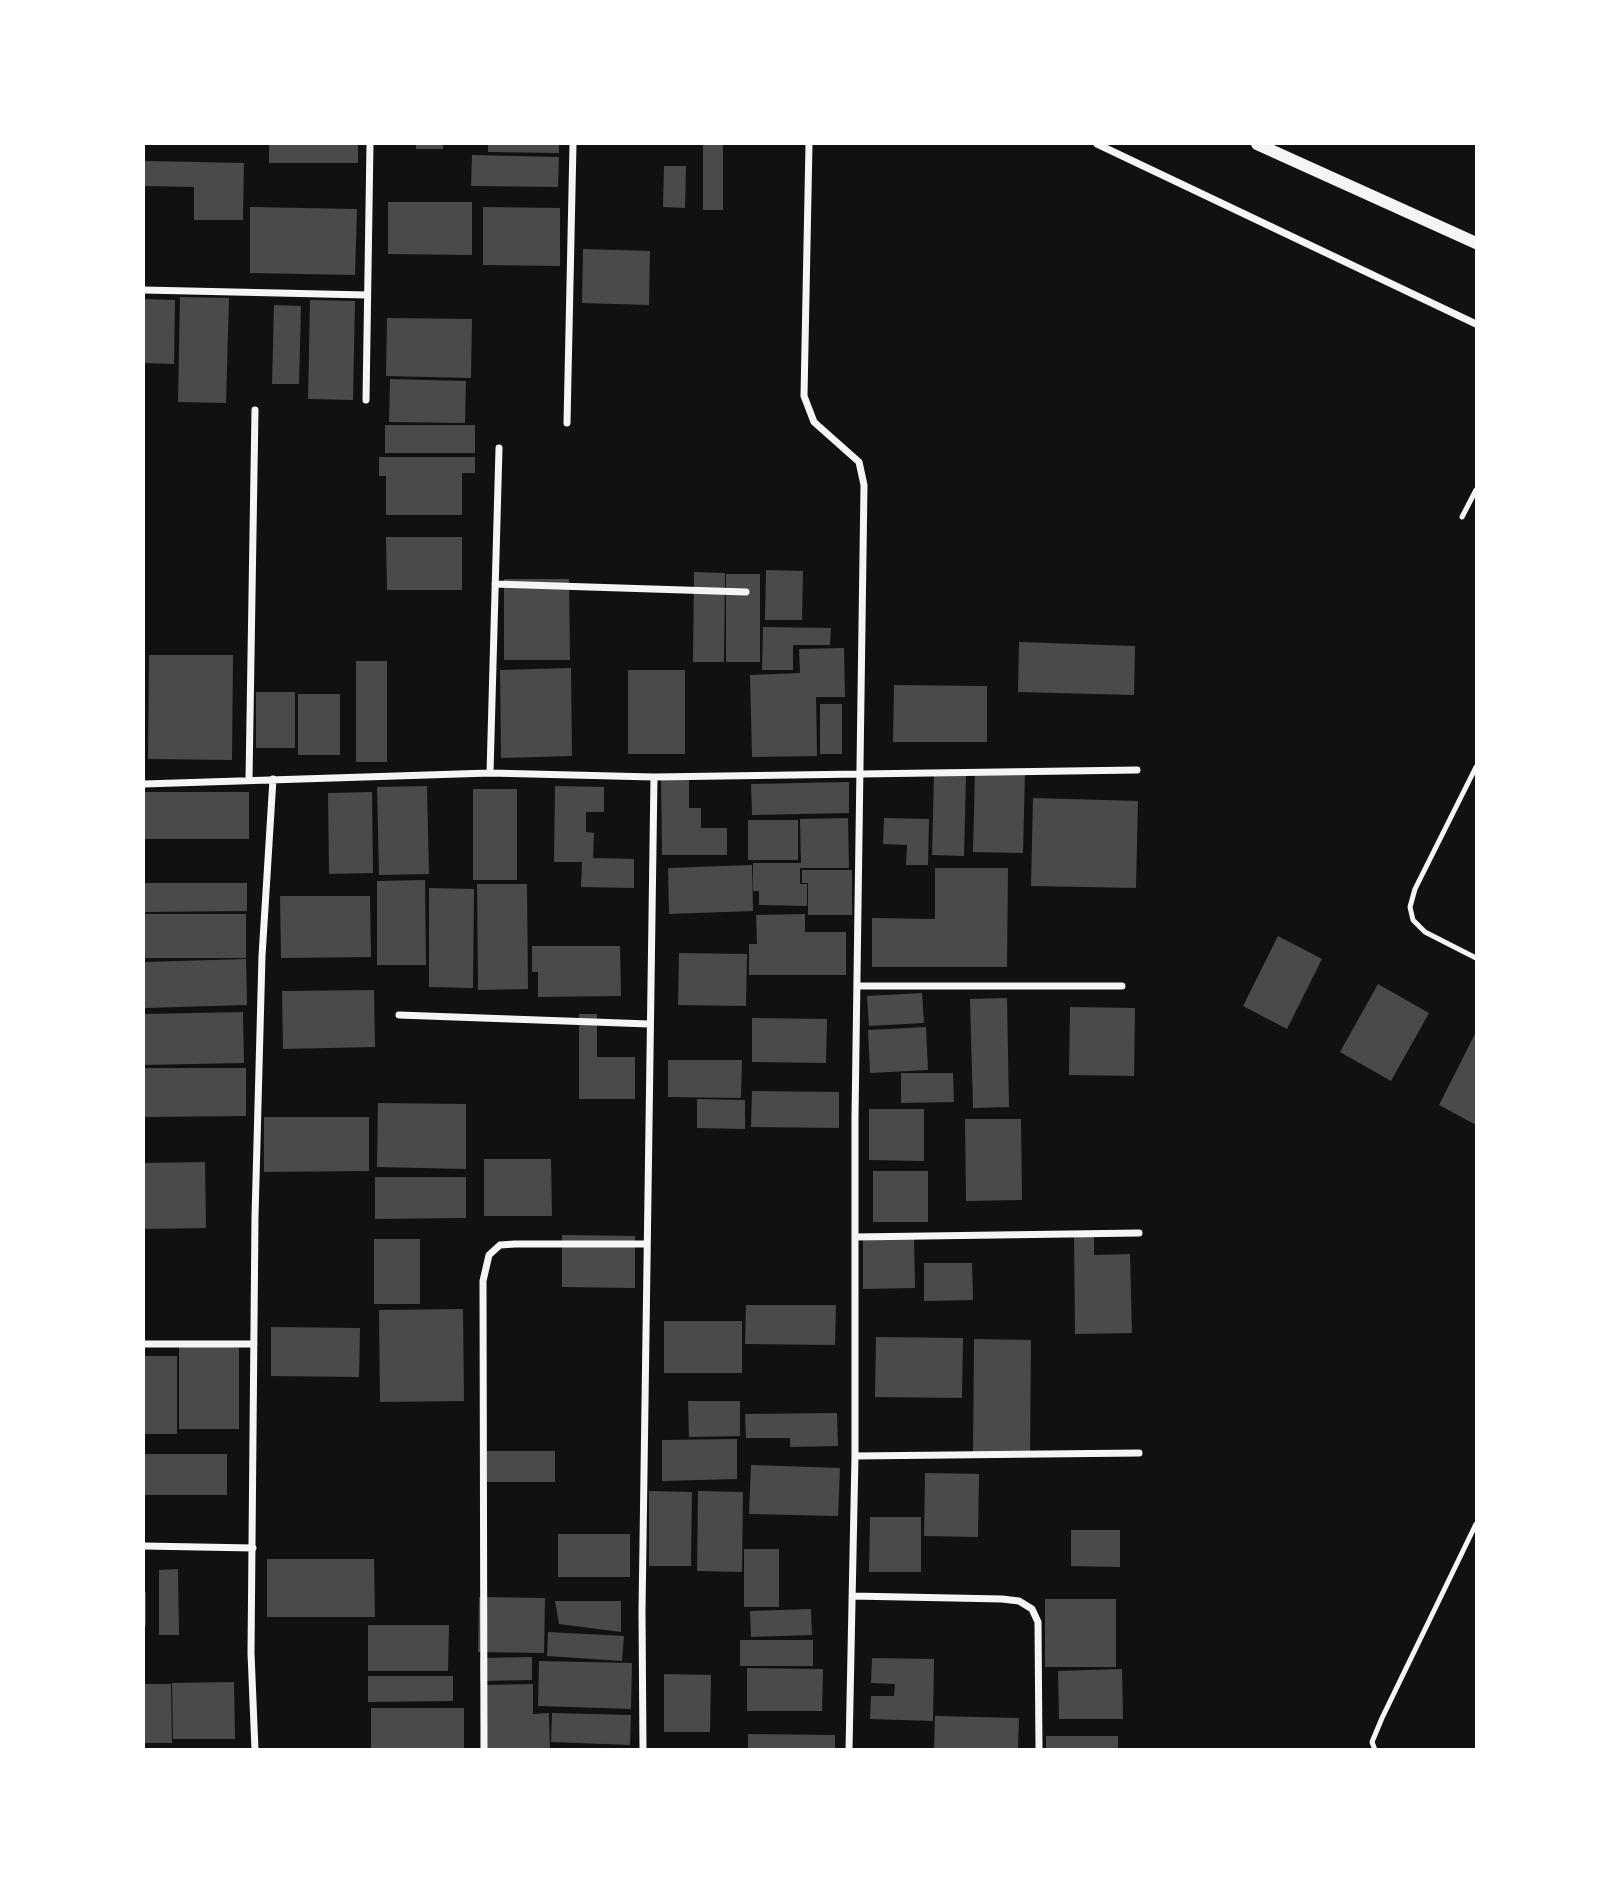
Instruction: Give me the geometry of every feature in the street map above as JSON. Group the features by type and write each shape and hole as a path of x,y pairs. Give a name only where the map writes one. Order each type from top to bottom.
{"street":[{"path":"366,400 370,144"},
{"path":"567,423 573,144"},
{"path":"809,144 804,396 814,422 859,462 864,485 857,986 855,1456 849,1749"},
{"path":"1097,144 1476,324"},
{"path":"1257,144 1476,243"},
{"path":"144,290 367,295"},
{"path":"249,779 255,410"},
{"path":"490,773 499,448"},
{"path":"495,584 746,592"},
{"path":"144,785 249,779 490,773 654,777 1138,770"},
{"path":"643,1749 646,1244 654,777"},
{"path":"255,1749 252,1716 254,1344 262,956 273,779"},
{"path":"857,986 1122,986"},
{"path":"399,1015 649,1024"},
{"path":"855,1237 1139,1233"},
{"path":"484,1749 483,1281 489,1255 500,1245 646,1244"},
{"path":"144,1344 254,1344"},
{"path":"855,1456 1139,1453"},
{"path":"144,1546 253,1548"},
{"path":"852,1596 1002,1599 1019,1601 1032,1609 1038,1622 1039,1749"}],"lane":[{"path":"1462,517 1476,490"},
{"path":"1476,767 1415,889 1410,907 1413,920 1425,932 1476,958"},
{"path":"1375,1749 1373,1742 1382,1718 1476,1524"}],"building":[{"path":"269,144 358,144 358,163 269,163"},
{"path":"416,144 443,144 443,149 416,149"},
{"path":"488,144 559,144 559,153 488,152"},
{"path":"703,144 723,144 723,210 703,210"},
{"path":"472,155 559,157 558,187 471,186"},
{"path":"145,161 244,163 243,220 194,220 194,187 145,186"},
{"path":"664,166 686,166 685,208 663,207"},
{"path":"388,202 472,202 472,255 388,254"},
{"path":"250,207 357,209 355,275 250,273"},
{"path":"483,207 560,208 560,266 483,265"},
{"path":"583,249 650,251 649,305 582,303"},
{"path":"180,297 229,298 226,403 178,402"},
{"path":"144,299 175,300 174,364 144,363"},
{"path":"310,300 355,301 353,400 308,399"},
{"path":"274,305 301,306 299,384 272,384"},
{"path":"387,318 472,319 471,378 386,376"},
{"path":"390,379 466,381 465,423 389,422"},
{"path":"385,425 475,425 475,453 385,453"},
{"path":"379,457 475,457 475,473 462,473 462,515 386,515 386,476 379,476"},
{"path":"386,537 462,537 462,590 387,590"},
{"path":"766,570 803,571 802,620 765,620"},
{"path":"694,572 725,573 724,662 693,662"},
{"path":"726,574 760,574 760,662 726,662"},
{"path":"504,579 569,579 570,660 504,660"},
{"path":"763,627 831,628 830,645 793,645 793,670 762,670"},
{"path":"1019,642 1135,646 1134,695 1018,692"},
{"path":"844,648 845,697 816,697 817,756 752,757 750,675 800,673 799,649"},
{"path":"149,655 233,655 232,760 148,759"},
{"path":"356,661 387,661 387,762 356,762"},
{"path":"571,668 572,756 501,758 500,670"},
{"path":"628,670 685,670 685,754 628,754"},
{"path":"894,685 987,686 987,742 893,742"},
{"path":"256,692 295,692 295,748 256,748"},
{"path":"298,694 340,694 340,755 298,755"},
{"path":"820,704 842,704 842,754 820,754"},
{"path":"975,769 1025,771 1023,853 973,852"},
{"path":"934,774 966,774 964,856 932,855"},
{"path":"661,778 689,778 689,808 701,808 701,828 727,828 727,855 662,855"},
{"path":"849,782 849,813 752,815 751,784"},
{"path":"427,786 429,874 379,875 377,787"},
{"path":"555,786 604,787 604,812 586,812 586,832 594,833 593,858 634,859 634,888 581,887 582,862 554,862"},
{"path":"473,789 517,789 517,880 473,880"},
{"path":"144,792 249,792 249,839 144,839"},
{"path":"372,792 373,873 329,874 328,793"},
{"path":"1033,798 1138,801 1136,888 1031,886"},
{"path":"848,818 849,868 800,868 800,884 807,884 807,906 759,905 759,891 753,891 753,863 801,863 800,819"},
{"path":"884,818 929,819 928,865 906,865 907,845 883,844"},
{"path":"748,820 798,820 798,860 748,860"},
{"path":"752,865 753,911 669,914 668,868"},
{"path":"935,868 1008,868 1007,967 872,967 872,918 935,919"},
{"path":"802,870 852,870 852,915 808,915 808,883 802,883"},
{"path":"425,880 426,965 377,965 377,881"},
{"path":"145,883 247,883 247,911 145,912"},
{"path":"477,884 527,884 528,989 478,990"},
{"path":"429,888 474,889 473,988 429,987"},
{"path":"280,896 370,896 371,957 281,958"},
{"path":"144,914 246,914 246,958 144,958"},
{"path":"805,914 805,932 846,932 846,975 749,975 749,944 757,944 756,915"},
{"path":"1278,936 1322,959 1287,1029 1243,1006"},
{"path":"532,946 620,946 621,996 538,997 538,972 532,972"},
{"path":"679,953 747,954 746,1006 678,1005"},
{"path":"246,959 247,1005 144,1008 144,962"},
{"path":"1378,984 1429,1013 1391,1081 1340,1052"},
{"path":"374,990 375,1047 283,1049 282,991"},
{"path":"922,993 924,1023 869,1026 867,996"},
{"path":"1007,998 1009,1107 973,1108 970,999"},
{"path":"1070,1007 1135,1008 1134,1076 1069,1075"},
{"path":"243,1012 244,1063 144,1065 144,1014"},
{"path":"579,1014 597,1014 597,1057 635,1057 635,1099 579,1099"},
{"path":"752,1018 827,1019 826,1063 752,1062"},
{"path":"926,1027 928,1070 870,1073 868,1030"},
{"path":"1476,1032 1476,1125 1439,1105"},
{"path":"668,1060 742,1060 741,1098 668,1097"},
{"path":"144,1068 246,1068 246,1116 144,1117"},
{"path":"901,1073 953,1073 954,1102 901,1103"},
{"path":"752,1091 839,1092 839,1128 751,1127"},
{"path":"697,1099 745,1100 745,1129 697,1128"},
{"path":"378,1103 466,1104 466,1169 377,1167"},
{"path":"869,1109 924,1109 924,1161 869,1160"},
{"path":"264,1117 369,1117 369,1171 264,1172"},
{"path":"965,1119 1021,1119 1022,1200 966,1201"},
{"path":"484,1159 551,1159 552,1216 484,1216"},
{"path":"205,1162 206,1228 144,1229 144,1163"},
{"path":"873,1171 928,1171 928,1222 873,1222"},
{"path":"375,1177 466,1177 466,1218 375,1219"},
{"path":"1094,1232 1094,1255 1130,1254 1132,1333 1075,1334 1074,1233"},
{"path":"562,1235 635,1236 635,1288 562,1287"},
{"path":"863,1237 914,1237 915,1288 863,1289"},
{"path":"374,1239 420,1239 420,1304 374,1304"},
{"path":"924,1263 972,1263 973,1300 924,1301"},
{"path":"746,1305 836,1305 835,1345 745,1344"},
{"path":"463,1309 464,1401 380,1402 379,1310"},
{"path":"664,1321 742,1321 742,1373 664,1373"},
{"path":"271,1327 360,1328 359,1377 271,1376"},
{"path":"876,1337 963,1338 962,1398 875,1397"},
{"path":"974,1339 1031,1340 1030,1453 973,1453"},
{"path":"179,1347 239,1347 239,1429 179,1429"},
{"path":"144,1356 177,1356 177,1434 144,1434"},
{"path":"688,1401 740,1401 740,1436 689,1437"},
{"path":"837,1413 838,1446 790,1447 790,1438 746,1438 745,1414"},
{"path":"737,1439 737,1479 662,1481 662,1440"},
{"path":"487,1451 555,1451 555,1482 487,1482"},
{"path":"144,1454 227,1454 227,1495 144,1495"},
{"path":"751,1465 840,1468 838,1516 749,1514"},
{"path":"925,1473 979,1474 978,1537 924,1536"},
{"path":"649,1491 692,1492 691,1566 649,1566"},
{"path":"698,1491 743,1492 742,1572 697,1571"},
{"path":"870,1517 921,1517 921,1572 869,1572"},
{"path":"1071,1530 1120,1530 1120,1567 1071,1566"},
{"path":"558,1534 630,1534 630,1577 558,1577"},
{"path":"744,1549 779,1549 779,1607 744,1607"},
{"path":"267,1559 374,1559 375,1617 267,1617"},
{"path":"178,1569 179,1635 159,1635 159,1570"},
{"path":"146,1592 146,1626 144,1626"},
{"path":"479,1597 545,1598 544,1653 478,1652"},
{"path":"1045,1599 1116,1599 1116,1667 1045,1667"},
{"path":"555,1601 621,1601 621,1632 559,1624"},
{"path":"811,1609 812,1635 751,1637 750,1611"},
{"path":"368,1625 449,1625 448,1671 368,1671"},
{"path":"548,1632 624,1636 622,1661 547,1656"},
{"path":"740,1640 813,1640 813,1666 740,1666"},
{"path":"532,1657 532,1680 480,1681 480,1658"},
{"path":"872,1658 934,1659 933,1721 870,1719 871,1696 894,1696 895,1684 871,1683"},
{"path":"539,1661 632,1663 631,1709 538,1706"},
{"path":"747,1668 823,1669 822,1711 747,1711"},
{"path":"1122,1669 1123,1719 1059,1719 1058,1671"},
{"path":"664,1674 711,1675 710,1732 664,1732"},
{"path":"368,1676 453,1676 453,1701 368,1702"},
{"path":"234,1682 235,1739 173,1739 172,1683"},
{"path":"144,1684 171,1684 172,1743 144,1743"},
{"path":"533,1684 533,1714 549,1713 550,1750 484,1750 483,1685"},
{"path":"371,1708 464,1708 464,1750 371,1750"},
{"path":"552,1713 631,1715 630,1745 551,1742"},
{"path":"935,1716 1019,1718 1018,1750 934,1750"},
{"path":"748,1734 835,1735 835,1750 748,1750"},
{"path":"1046,1736 1118,1736 1118,1750 1046,1750"}]}
